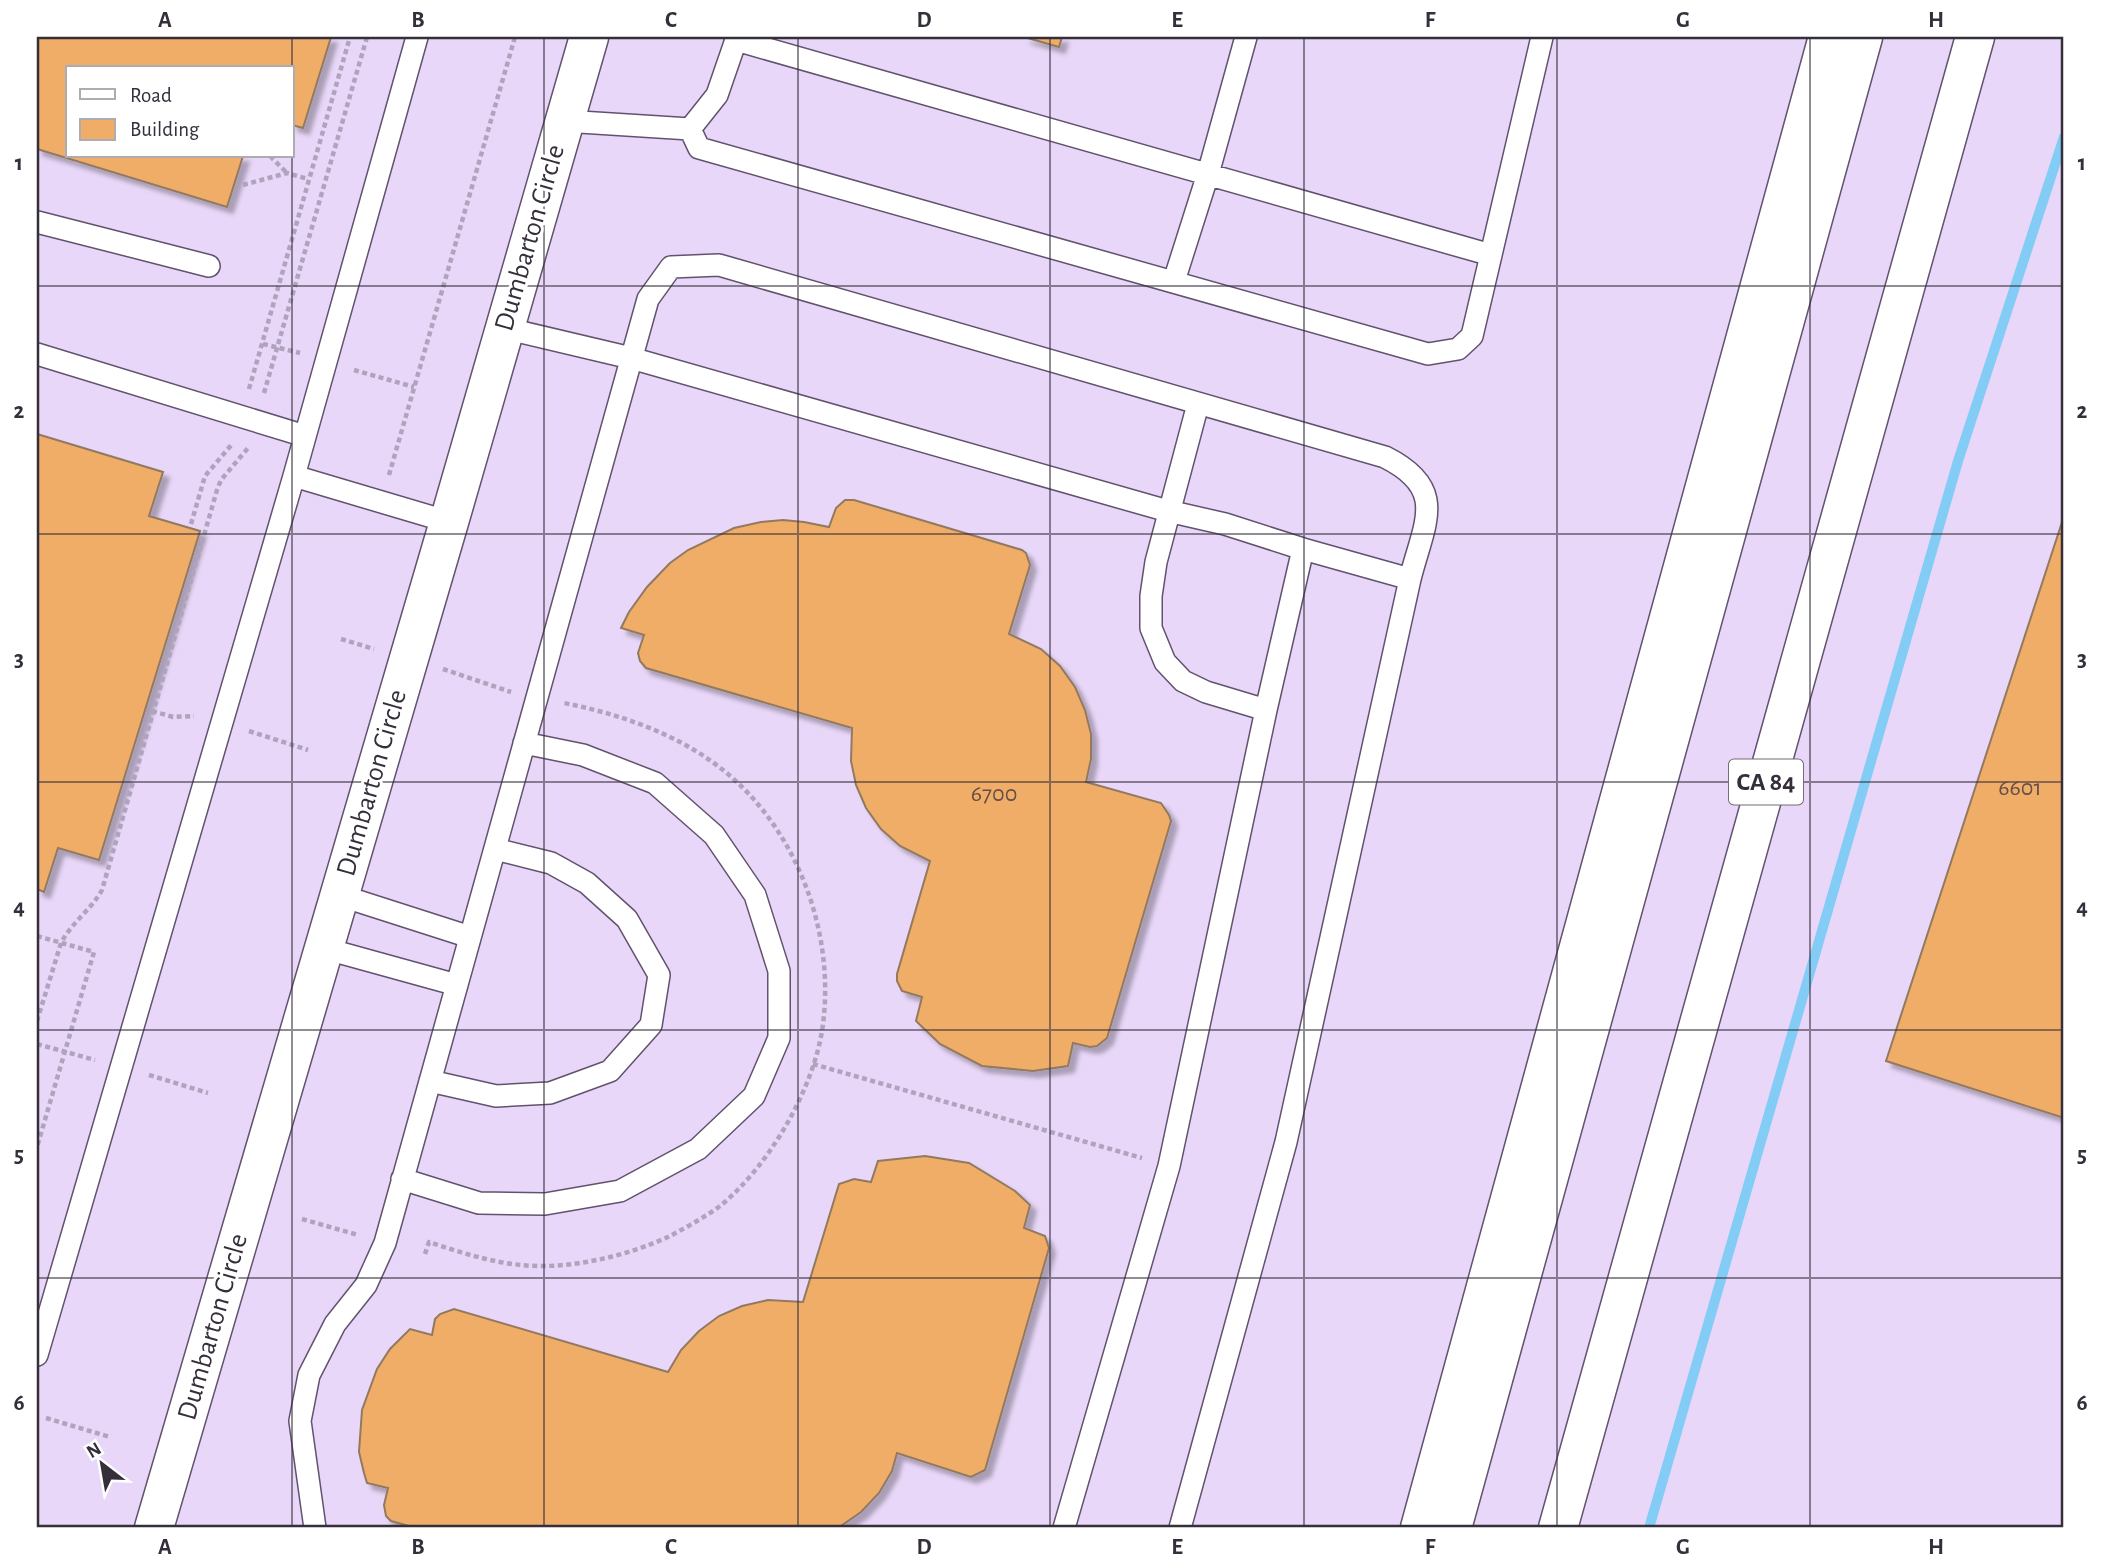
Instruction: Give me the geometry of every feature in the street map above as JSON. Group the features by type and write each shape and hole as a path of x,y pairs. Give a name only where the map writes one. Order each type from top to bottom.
{"main road":[{"name":"Dumbarton Circle","path":"154,1528 589,37"},
{"path":"1420,1528 1828,37"},
{"path":"1451,1528 1863,37"},
{"name":"CA 84","path":"1558,1528 1975,37"}],"lane":[{"path":"37,1354 294,476 417,37"},
{"path":"1174,281 1208,174 1246,37"},
{"path":"690,129 699,149 1429,354 1458,349 1472,336 1542,37"},
{"path":"690,129 718,95 736,38 1491,255"},
{"path":"565,121 690,129"},
{"path":"37,222 209,266"},
{"path":"315,1528 299,1421 309,1375 334,1324 366,1285 385,1243 648,299 671,267 719,265 1385,457 1416,477 1426,493 1427,510 1286,1142 1180,1528"},
{"path":"505,328 631,358 1168,511 1225,524 1410,579"},
{"path":"37,354 305,436"},
{"path":"1198,404 1168,511 1151,596 1151,628 1165,662 1183,681 1206,692 1266,710"},
{"path":"294,476 449,522"},
{"path":"1064,1528 1169,1166 1303,549"},
{"path":"402,1179 480,1203 545,1204 620,1191 698,1149 754,1097 779,1038 779,971 755,895 715,835 655,783 583,755 524,743"},
{"path":"430,1081 496,1096 550,1093 610,1071 651,1024 659,975 627,919 587,883 551,863 495,849"},
{"path":"339,895 470,937"},
{"path":"323,948 457,985"}],"path":[{"path":"249,389 350,37"},
{"path":"264,392 367,37"},
{"path":"389,475 515,37"},
{"path":"272,158 287,173"},
{"path":"243,185 287,173 309,178"},
{"path":"263,344 301,354"},
{"path":"348,368 414,387"},
{"path":"191,524 205,476 231,448 234,439"},
{"path":"37,1021 61,943 66,933 97,900 102,890 217,490 221,480 240,460 251,443"},
{"path":"341,639 359,644"},
{"path":"440,668 517,694"},
{"path":"425,1254 429,1242 472,1256 522,1266 583,1263 644,1249 720,1206 750,1175 777,1141 813,1064 821,1031 824,1001 822,951 816,918 803,879 779,834 754,801 724,771 689,747 662,732 572,704"},
{"path":"152,711 173,717 198,716"},
{"path":"247,731 308,750"},
{"path":"37,936 94,952 37,1147"},
{"path":"37,1044 95,1060"},
{"path":"813,1064 1169,1166"},
{"path":"145,1074 208,1093"},
{"path":"302,1219 361,1236"},
{"path":"46,1418 110,1437"}],"building":[{"path":"37,37 331,37 303,128 294,126 294,66 66,66 66,158 37,149"},
{"path":"1024,37 1062,37 1059,47"},
{"path":"66,158 242,158 227,207"},
{"path":"37,434 163,472 149,516 200,531 99,860 58,848 44,892 37,889"},
{"path":"845,500 854,500 1026,553 1030,565 1009,634 1041,649 1060,666 1075,687 1091,734 1091,759 1086,782 1161,803 1169,815 1171,821 1107,1038 1097,1046 1073,1043 1068,1066 1033,1071 982,1066 940,1044 916,1021 922,997 902,991 897,974 930,861 900,846 881,829 866,808 856,785 851,761 852,728 646,668 638,653 644,635 621,628 647,587 670,563 688,550 734,528 761,522 783,520 829,527 836,508"},
{"path":"2064,516 2064,1118 1886,1061"},
{"path":"925,1156 969,1163 1015,1191 1030,1205 1024,1228 1045,1236 1049,1248 985,1470 971,1477 897,1453 892,1471 879,1493 861,1512 838,1528 416,1528 391,1521 386,1516 384,1505 388,1488 367,1483 359,1452 362,1410 377,1369 390,1349 410,1329 432,1335 435,1319 454,1309 668,1372 681,1350 699,1331 719,1316 742,1306 768,1300 803,1302 839,1184 854,1179 871,1182 878,1161"}],"waterway":[{"path":"1649,1528 1958,461 2064,137"}]}
